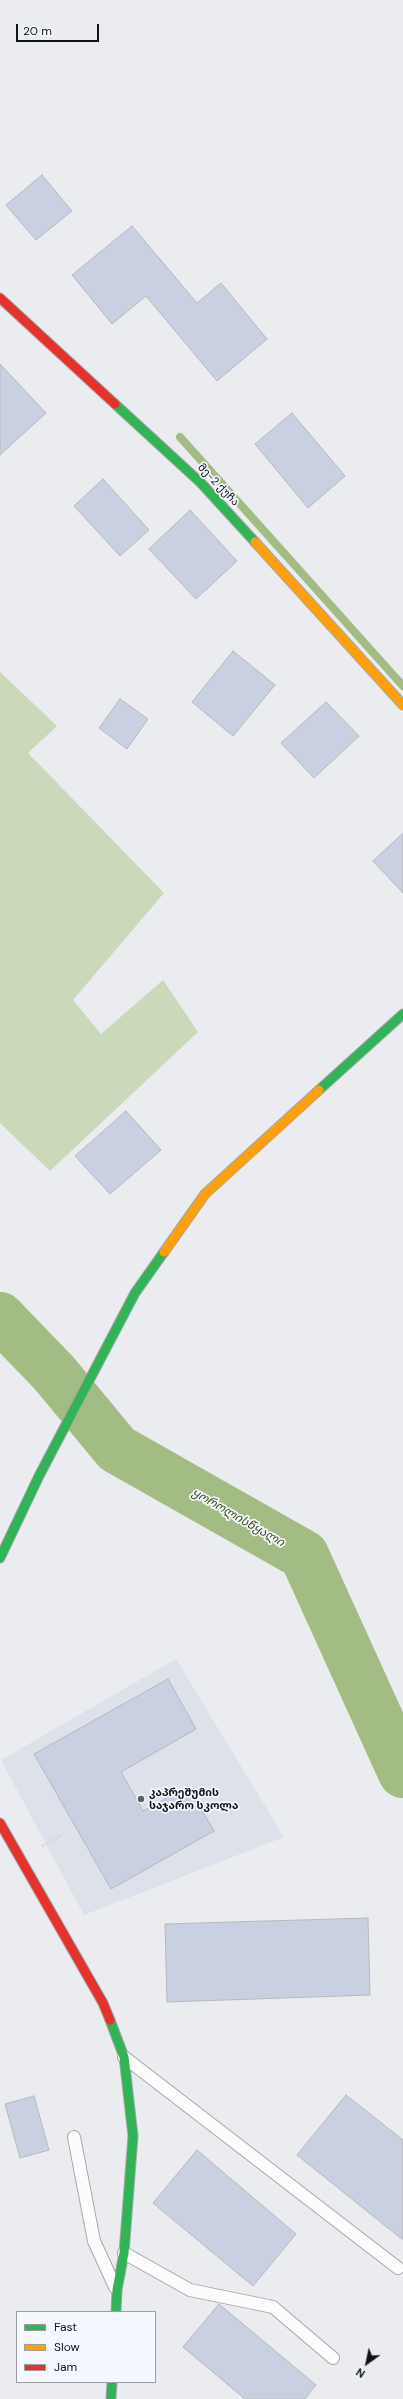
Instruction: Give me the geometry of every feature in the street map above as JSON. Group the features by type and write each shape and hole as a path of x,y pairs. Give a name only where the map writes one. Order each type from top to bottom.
{"street":[{"name":"მე-2 ქუჩა","path":"0,298 201,483 403,705"},
{"path":"0,1558 39,1476 135,1293 205,1194 403,1014"},
{"path":"0,1823 103,2003 124,2057 132,2136 124,2253 117,2290 116,2311"},
{"path":"111,2399 112,2383"}],"lane":[{"path":"124,2057 398,2268"},
{"path":"74,2137 94,2241 117,2290"},
{"path":"124,2253 190,2290 273,2307 333,2358"}],"shaded area":[{"name":"კაპრეშუმის საჯარო სკოლა","path":"176,1659 284,1837 84,1915 1,1760"}],"green space":[{"path":"0,672 57,726 28,753 164,893 73,1000 101,1034 163,980 198,1032 50,1171 0,1123"}],"building":[{"path":"42,175 72,211 36,240 6,205"},
{"path":"132,226 197,303 221,283 267,339 217,381 146,296 112,324 72,275"},
{"path":"0,364 46,413 0,455"},
{"path":"292,413 345,476 308,508 255,444"},
{"path":"103,479 149,530 120,556 74,506"},
{"path":"190,510 237,561 196,599 149,549"},
{"path":"233,651 275,685 233,736 192,702"},
{"path":"120,699 148,719 127,749 99,728"},
{"path":"326,702 359,736 314,778 281,743"},
{"path":"403,833 403,893 373,861"},
{"path":"126,1111 161,1150 110,1194 75,1156"},
{"path":"168,1679 196,1729 121,1772 143,1811 188,1786 214,1831 111,1889 34,1754"},
{"path":"368,1918 370,1995 167,2002 165,1924"},
{"path":"346,2095 403,2140 403,2240 297,2155"},
{"path":"34,2096 49,2150 20,2158 5,2104"},
{"path":"197,2150 296,2234 253,2286 153,2203"},
{"path":"219,2304 316,2385 305,2399 245,2399 183,2347"}],"waterway":[{"path":"180,437 403,686"},
{"name":"ყოროლისწყალი","path":"0,1317 54,1373 117,1449 304,1555 403,1773"}],"traffic: fast":[{"path":"115,404 201,483 255,542"},
{"path":"319,1090 403,1014"},
{"path":"0,1558 39,1476 135,1293 164,1252"},
{"path":"110,2020 124,2057 133,2136 124,2253 117,2290 116,2311"},
{"path":"111,2399 112,2383"}],"traffic: slow":[{"path":"255,542 403,705"},
{"path":"164,1252 205,1194 319,1090"}],"traffic: jam":[{"path":"0,298 115,404"},
{"path":"0,1823 103,2003 110,2020"}],"place":[{"name":"კაპრეშუმის საჯარო სკოლა","path":"141,1799"}]}
